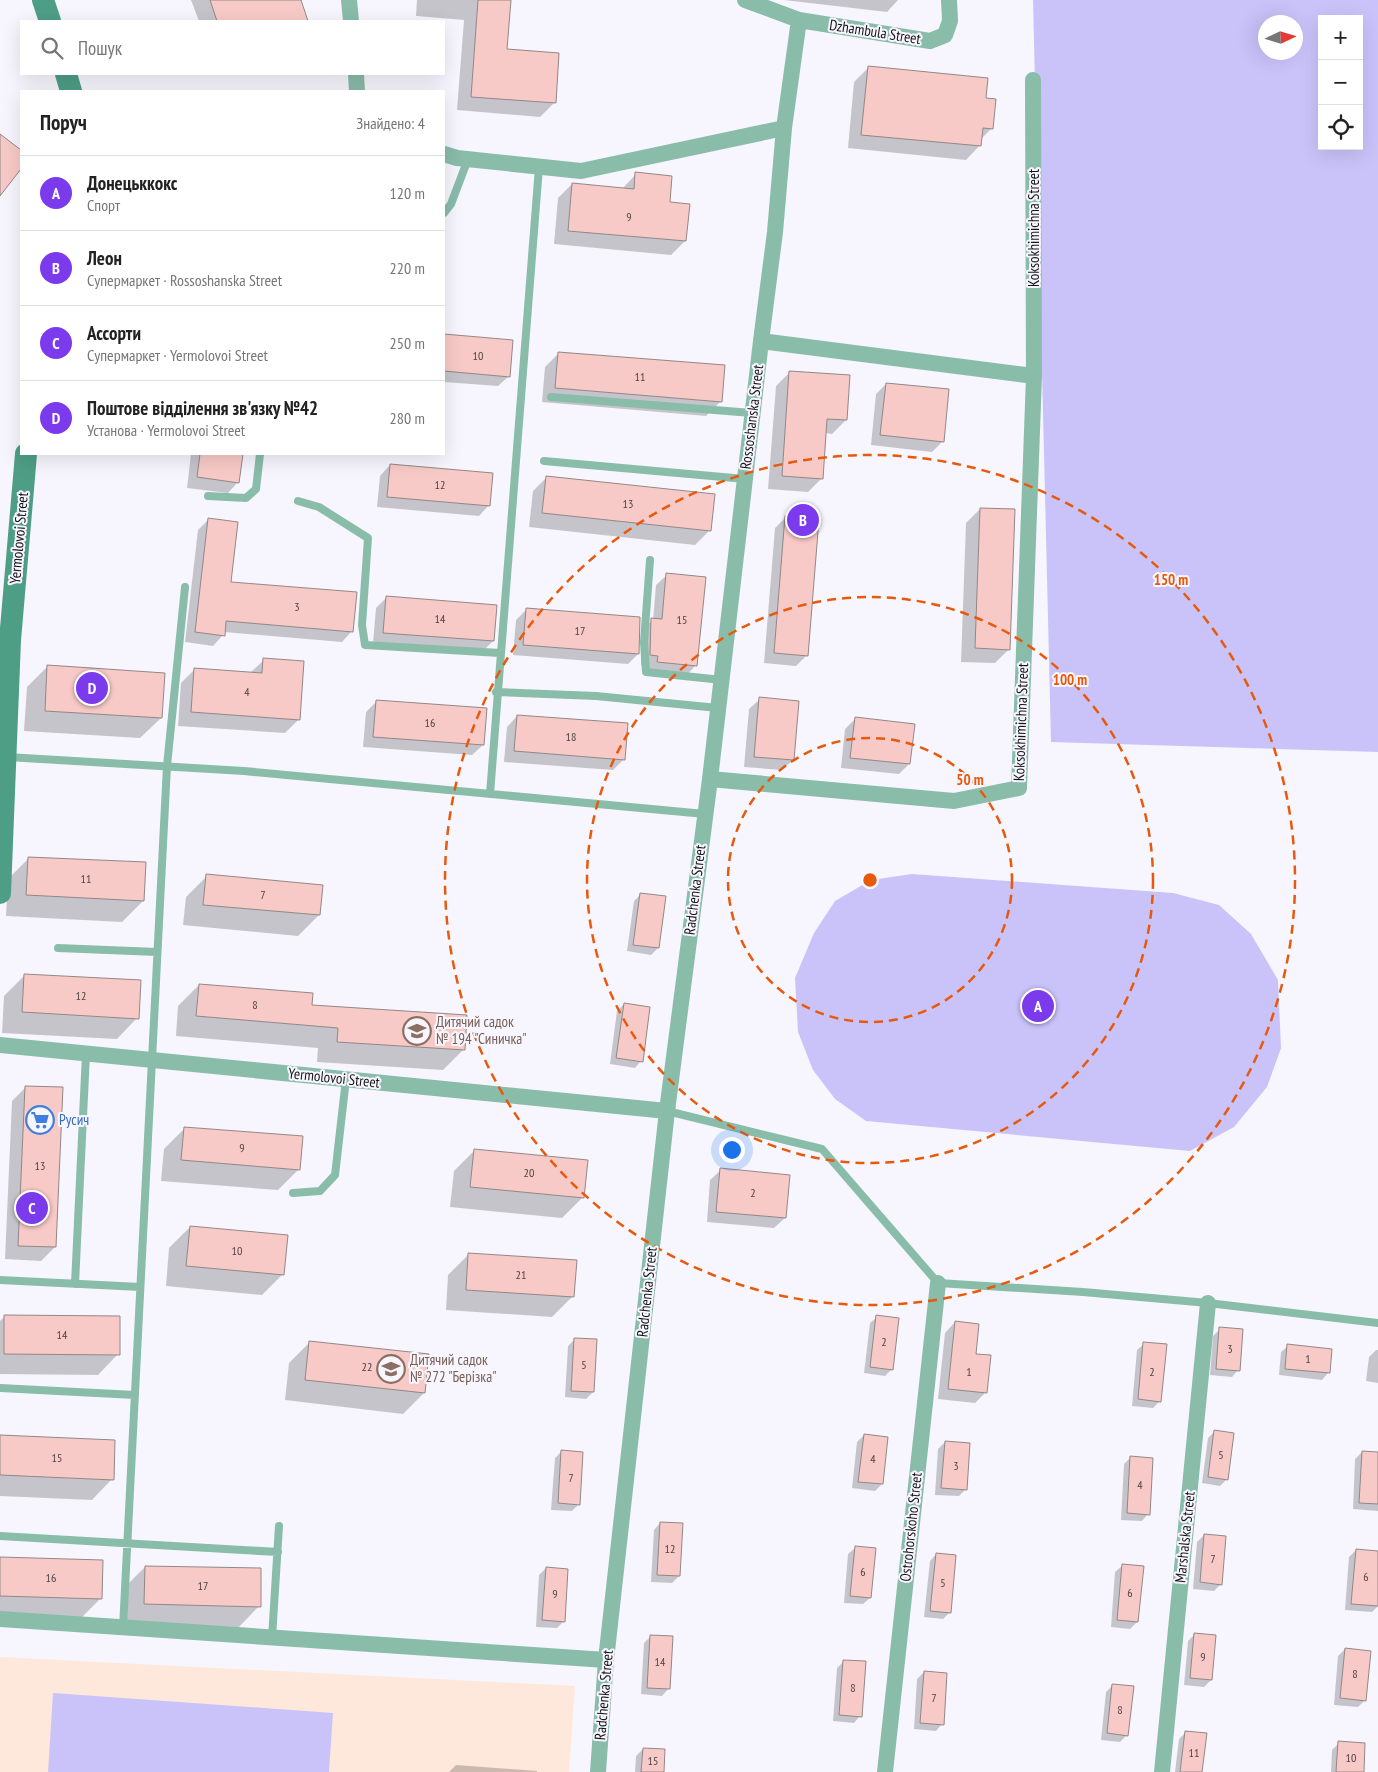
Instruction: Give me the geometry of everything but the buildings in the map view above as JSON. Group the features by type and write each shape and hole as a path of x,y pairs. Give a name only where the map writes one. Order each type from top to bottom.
{"street":[{"path":"43,0 50,20"},
{"path":"349,0 351,20"},
{"path":"745,0 799,20"},
{"name":"Dzhambula Street","path":"799,20 930,41 945,35 950,21 949,0"},
{"name":"Rossoshanska Street","path":"705,814 775,232 784,128 799,20"},
{"path":"66,75 71,90"},
{"path":"356,75 357,90"},
{"name":"Koksokhimichna Street","path":"710,779 954,801 1019,788 1034,376 1033,80"},
{"path":"445,154 468,159 581,171 784,128"},
{"path":"761,341 1034,376"},
{"name":"Yermolovoi Street","path":"0,893 5,757 5,648 26,455"},
{"name":"Radchenka Street","path":"598,1772 606,1660 667,1111 705,814"},
{"name":"Yermolovoi Street","path":"0,1046 667,1111"},
{"name":"Ostrohorskoho Street","path":"885,1772 938,1283"},
{"name":"Marshalska Street","path":"1162,1772 1208,1303"},
{"path":"0,1620 606,1660"}],"lane":[{"path":"445,212 451,204 468,159"},
{"path":"490,794 496,692 539,167"},
{"path":"551,397 752,413"},
{"path":"208,496 246,498 256,488 260,455"},
{"path":"544,461 745,479"},
{"path":"298,501 320,507 368,538 362,625 365,645 500,653"},
{"path":"650,560 644,642 646,672 722,680"},
{"path":"123,1628 167,766 185,586"},
{"path":"496,692 596,696 718,708"},
{"path":"5,757 244,771 705,814"},
{"path":"58,948 157,952"},
{"path":"75,1284 86,1054"},
{"path":"293,1193 320,1191 335,1175 346,1079"},
{"path":"667,1111 822,1149 938,1283 1083,1292 1208,1303 1378,1323"},
{"path":"0,1280 140,1287"},
{"path":"0,1388 135,1395"},
{"path":"272,1638 279,1526"},
{"path":"0,1536 278,1552"}],"shaded area":[{"path":"1033,0 1378,0 1378,752 1051,742"},
{"path":"912,874 1173,893 1219,905 1251,934 1278,980 1281,1048 1267,1087 1234,1127 1190,1151 866,1121 835,1099 813,1070 798,1032 795,978 814,933 835,901 871,880"},
{"path":"0,1657 575,1686 569,1772 0,1772"},
{"path":"53,1693 333,1713 329,1772 48,1772"}],"place":[{"name":"Леон","path":"803,520"},
{"name":"Поштове відділення зв'язку №42","path":"92,688"},
{"name":"Донецьккокс","path":"1038,1006"},
{"name":"Дитячий садок № 194 \"Синичка\"","path":"417,1031"},
{"name":"Русич","path":"40,1120"},
{"name":"Ассорти","path":"32,1208"},
{"name":"Дитячий садок № 272 \"Берізка\"","path":"391,1369"}]}
